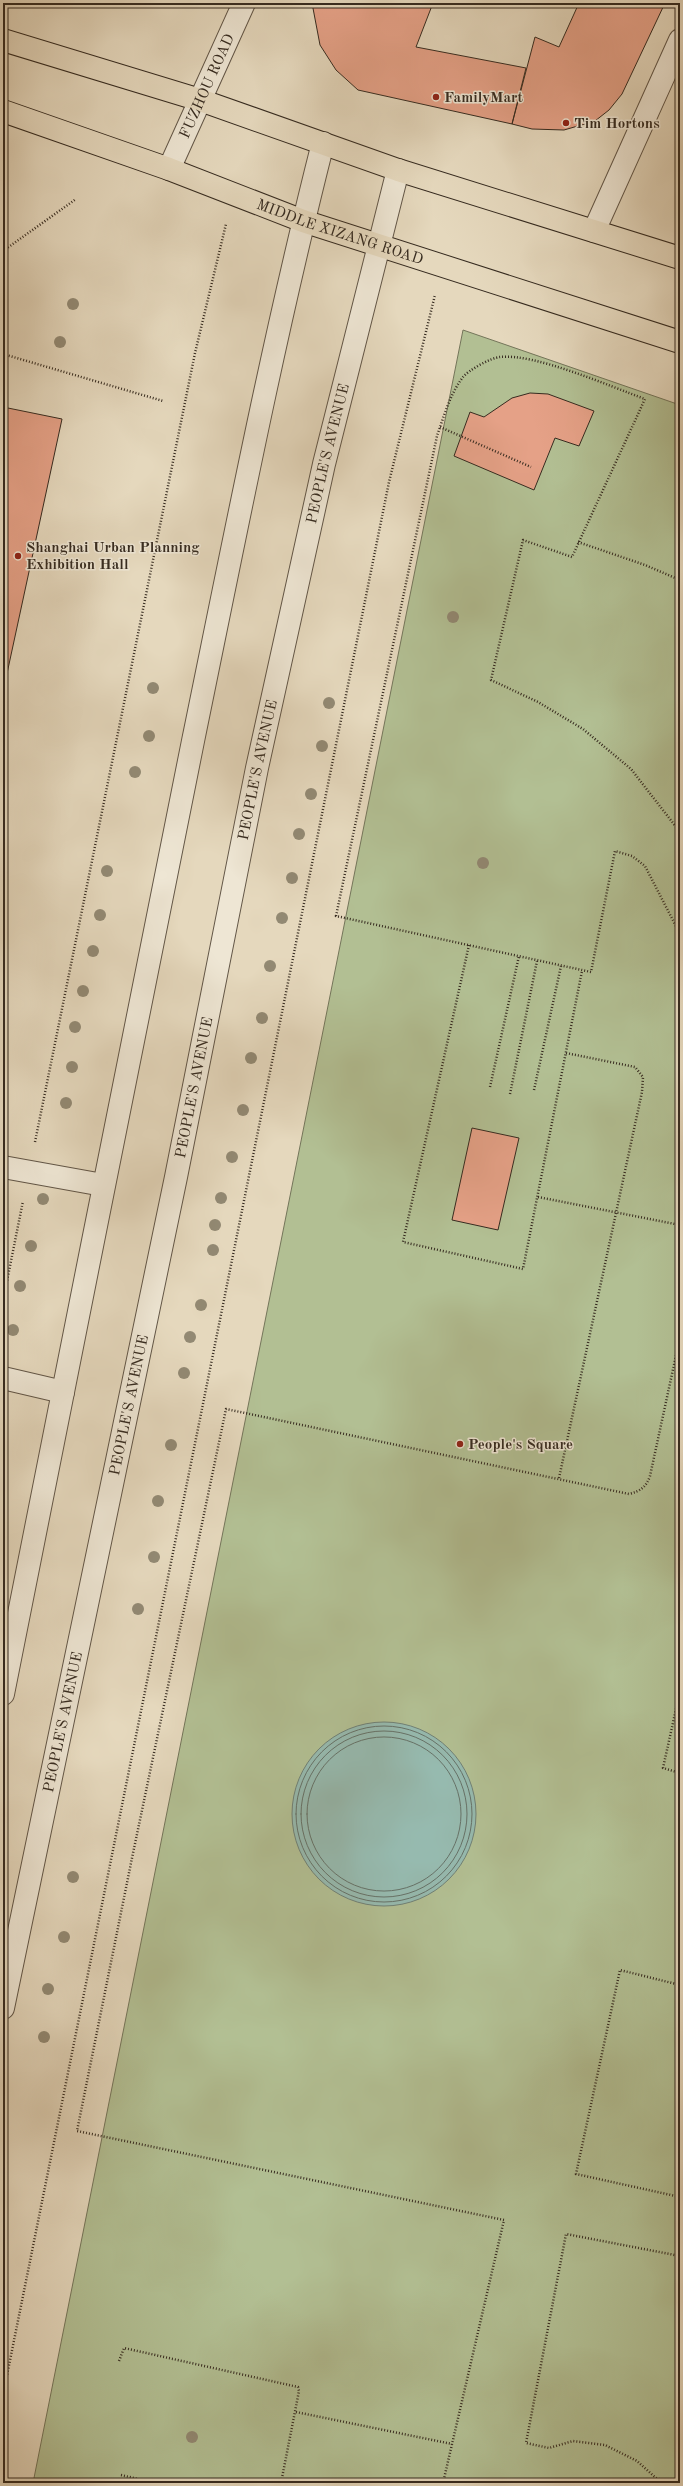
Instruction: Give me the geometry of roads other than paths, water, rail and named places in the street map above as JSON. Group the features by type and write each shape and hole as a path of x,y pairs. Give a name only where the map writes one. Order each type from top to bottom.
{"main road":[{"path":"3,40 200,100 398,170 680,258"},
{"name":"MIDDLE XIZANG ROAD","path":"3,111 168,169 303,221 680,342"}],"street":[{"name":"FUZHOU ROAD","path":"168,169 244,3"},
{"path":"594,231 680,40"},
{"path":"3,1694 103,1185 228,570 303,221 323,143"},
{"name":"PEOPLE'S AVENUE","path":"3,2008 178,1169 257,768 324,464 398,170"},
{"path":"3,1167 103,1185"},
{"path":"3,1378 63,1392"}],"water":[{"path":"384,1722 402,1724 419,1729 435,1738 449,1749 460,1763 469,1779 474,1796 476,1814 474,1832 469,1849 460,1865 449,1879 435,1890 419,1899 402,1904 384,1906 366,1904 349,1899 333,1890 319,1879 308,1865 299,1849 294,1832 292,1814 294,1796 299,1779 308,1763 319,1749 333,1738 349,1729 366,1724"}],"place":[{"name":"FamilyMart","path":"436,97"},
{"name":"Tim Hortons","path":"566,123"},
{"name":"Shanghai Urban Planning Exhibition Hall","path":"18,556"},
{"name":"People's Square","path":"460,1444"}]}
